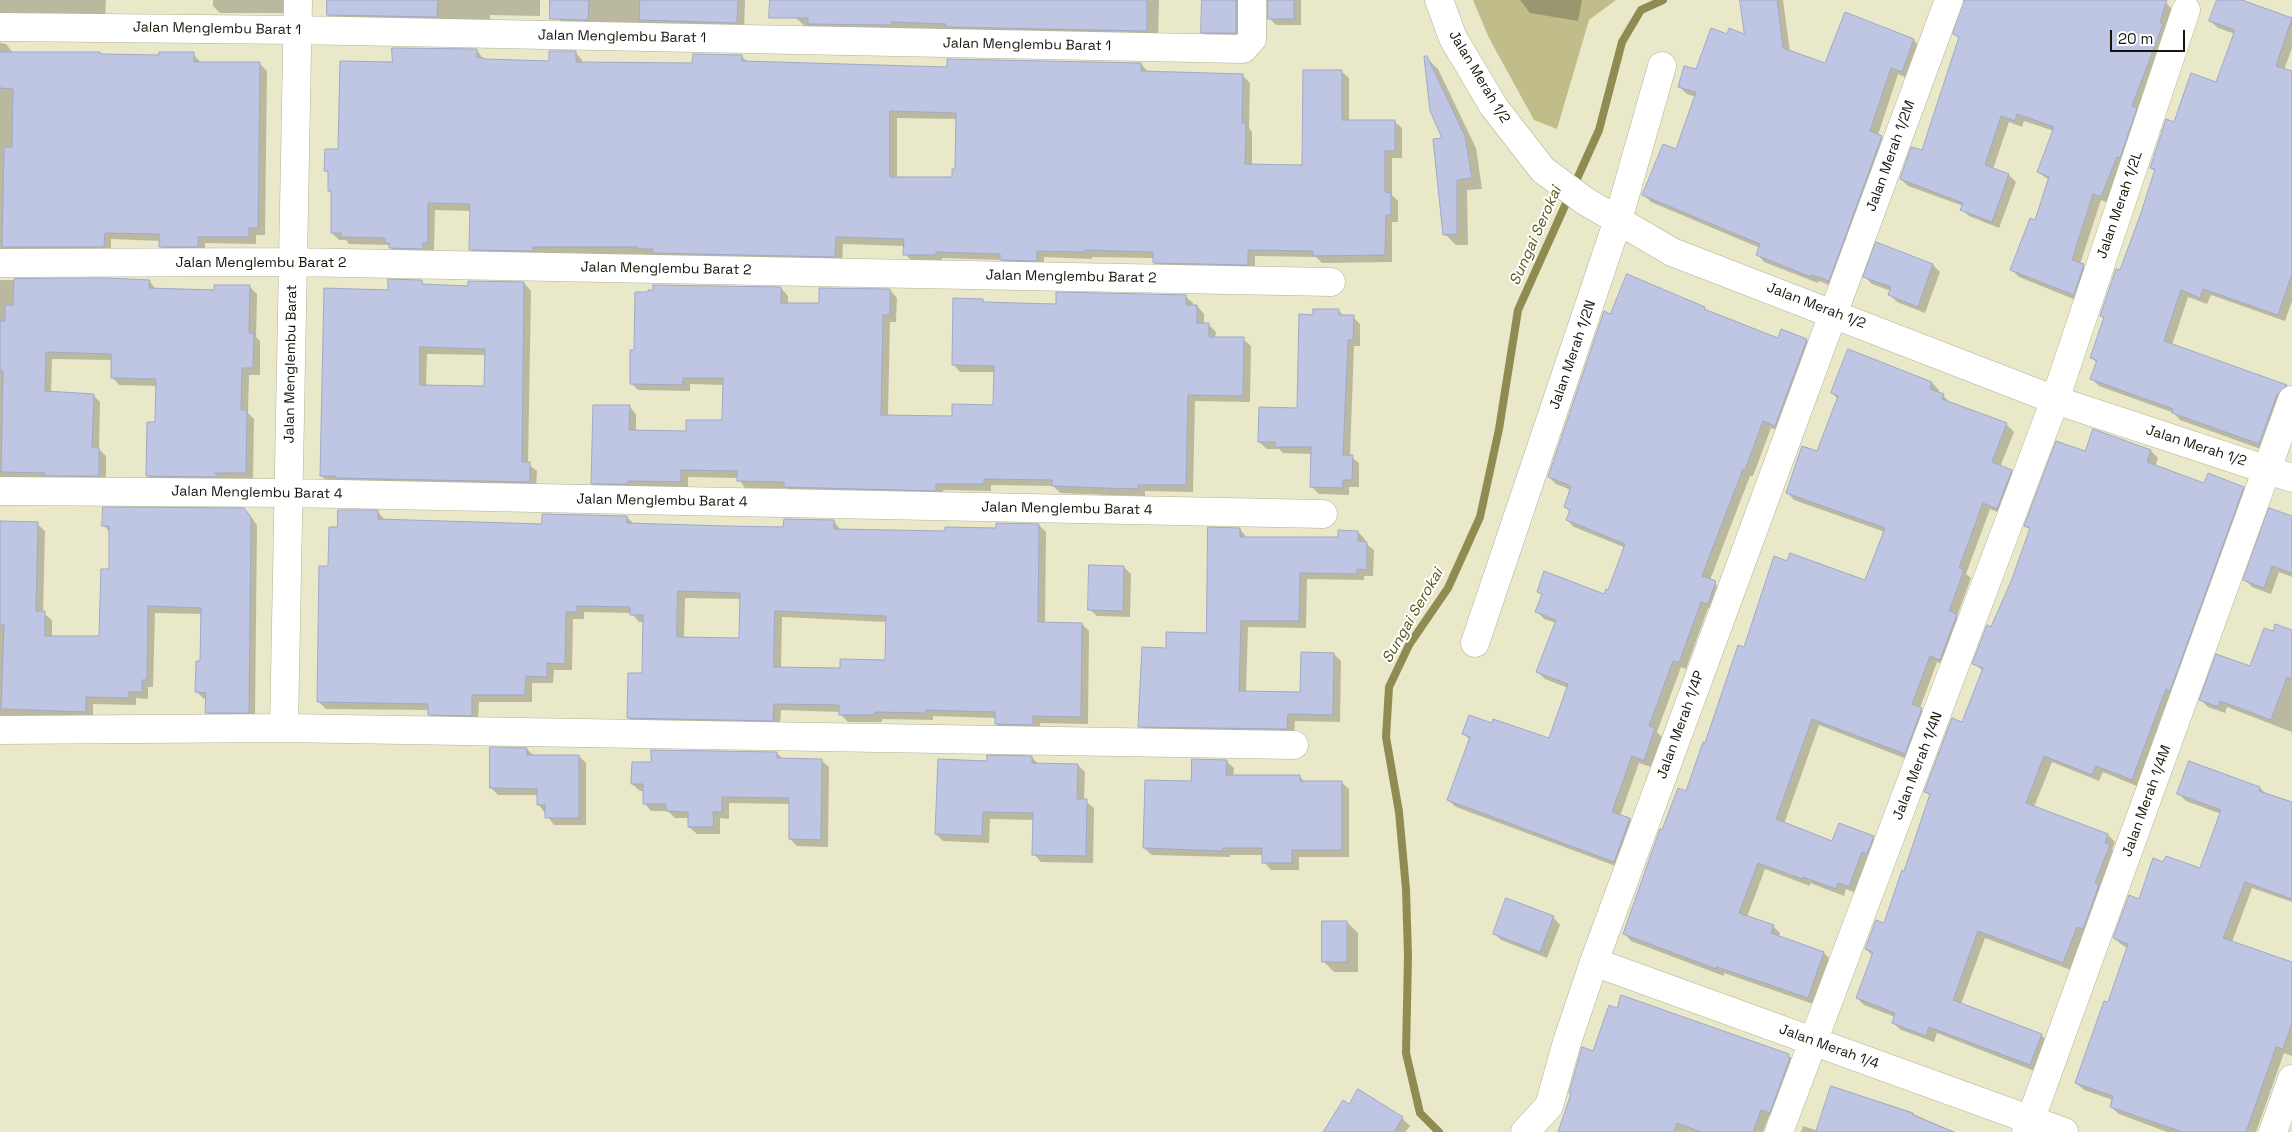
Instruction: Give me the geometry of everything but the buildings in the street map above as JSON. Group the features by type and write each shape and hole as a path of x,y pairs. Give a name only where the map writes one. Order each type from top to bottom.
{"street":[{"name":"Jalan Menglembu Barat","path":"284,728 298,0"},
{"name":"Jalan Menglembu Barat 1","path":"0,27 298,30 1243,49 1252,39 1252,0"},
{"name":"Jalan Merah 1/2","path":"1439,0 1453,38 1494,107 1543,170 1584,201 1672,252 1833,312 2055,400 2280,474"},
{"name":"Jalan Merah 1/2M","path":"1833,312 1949,0"},
{"name":"Jalan Merah 1/2L","path":"2055,400 2186,10"},
{"name":"Jalan Merah 1/2N","path":"1475,643 1618,220 1662,66"},
{"name":"Jalan Menglembu Barat 2","path":"0,263 292,262 1331,282"},
{"name":"Jalan Merah 1/4P","path":"1525,1132 1549,1106 1567,1042 1594,962 1833,312"},
{"name":"Jalan Merah 1/4N","path":"1779,1132 2055,400"},
{"name":"Jalan Merah 1/4M","path":"2029,1126 2280,474 2292,400"},
{"name":"Jalan Menglembu Barat 4","path":"0,491 289,493 1323,514"},
{"path":"0,730 284,728 1294,746"},
{"name":"Jalan Merah 1/4","path":"1594,962 1814,1042 2029,1126 2064,1132"},
{"path":"2273,1132 2292,1079"}],"shaded area":[{"path":"1473,0 1616,0 1589,20 1557,129 1534,120 1489,38"}],"waterway":[{"name":"Sungai Serokai","path":"1439,1132 1420,1113 1406,1053 1408,956 1406,889 1399,812 1386,737 1389,687 1409,645 1448,588 1480,517 1499,429 1518,310 1599,130 1622,42 1641,10 1663,0"}]}
